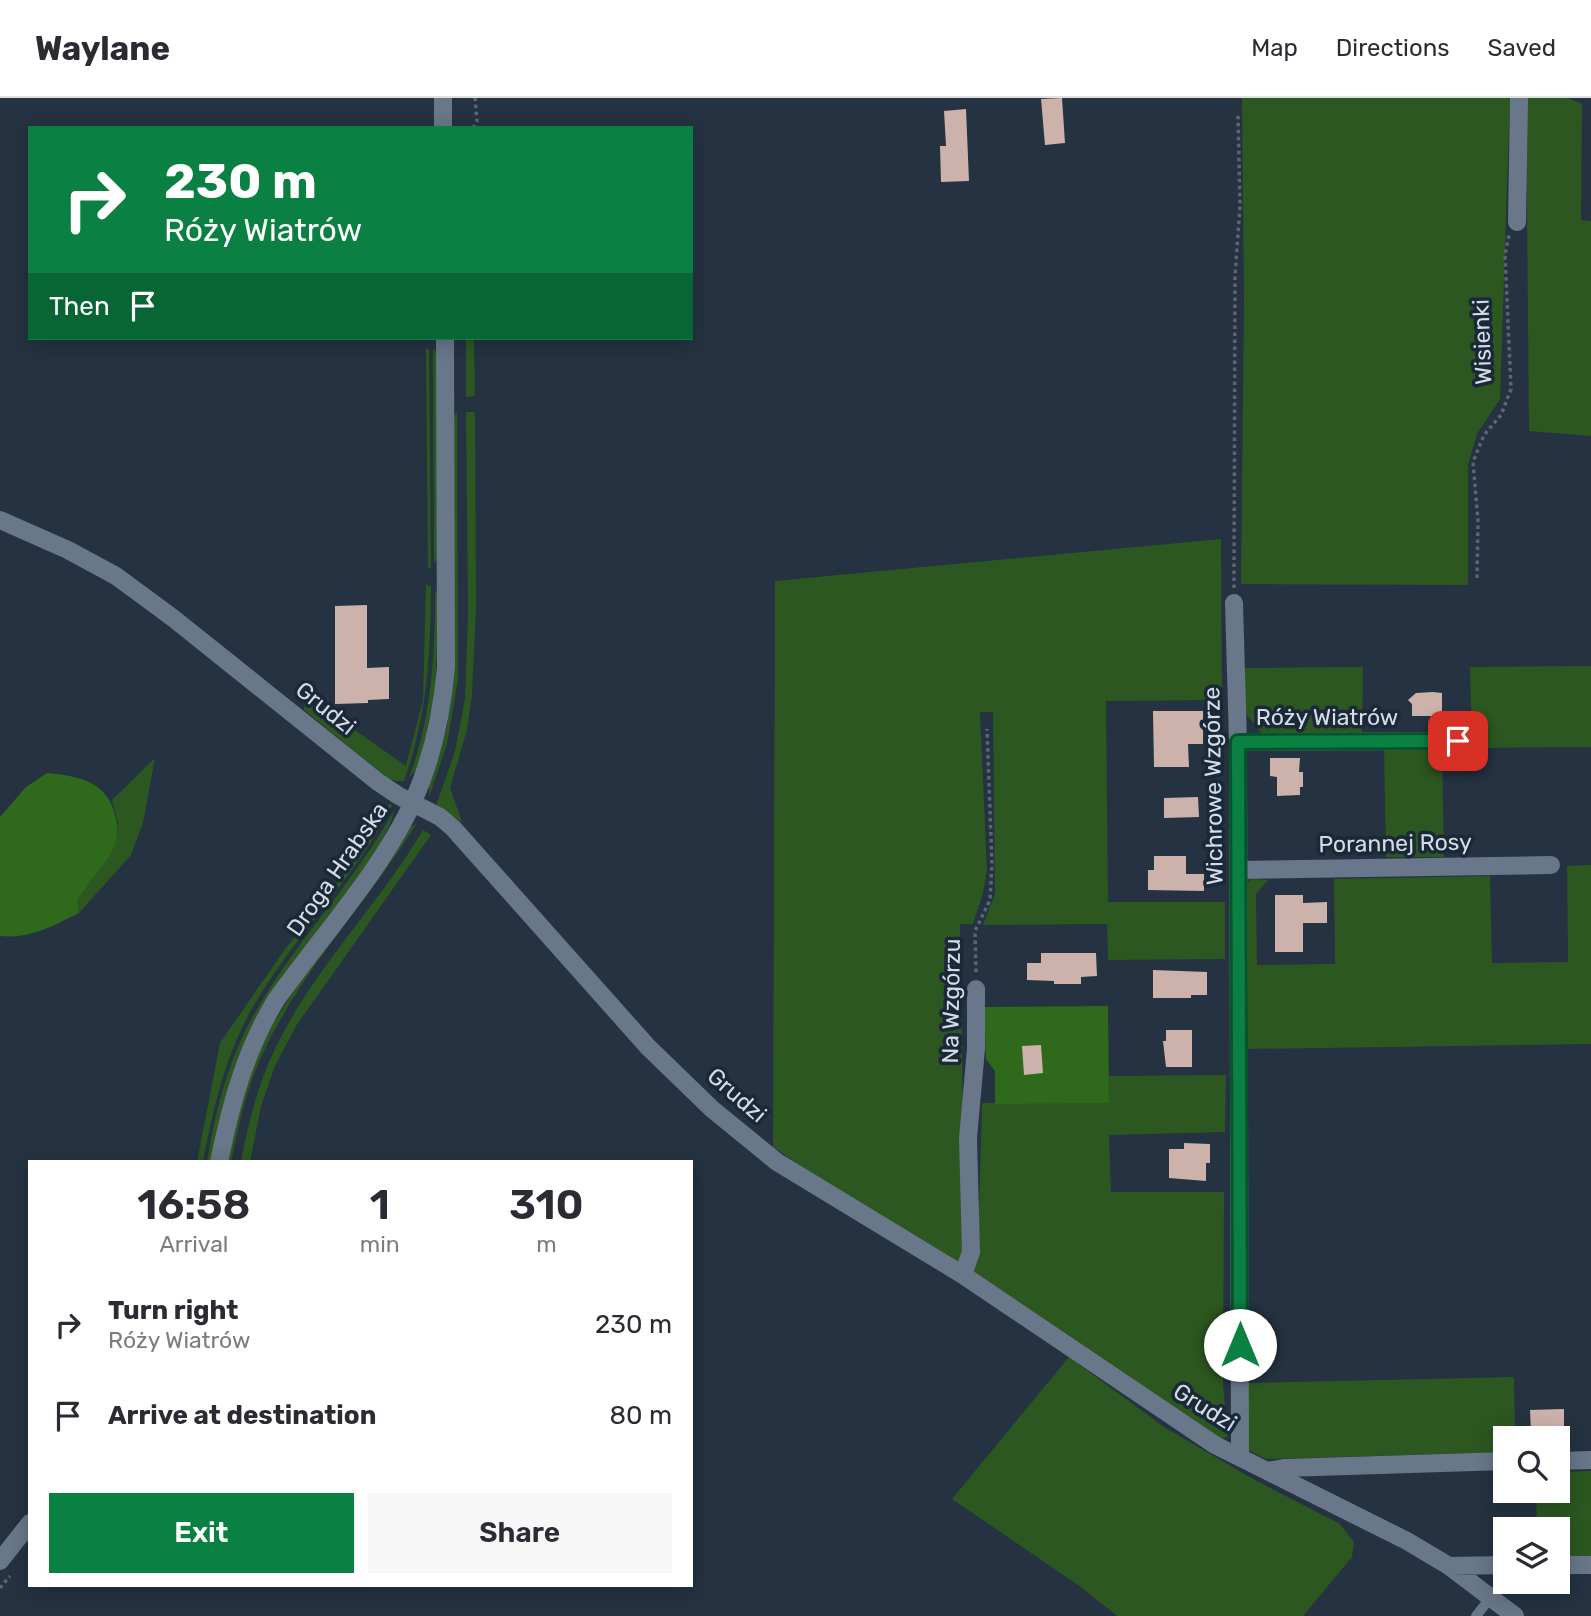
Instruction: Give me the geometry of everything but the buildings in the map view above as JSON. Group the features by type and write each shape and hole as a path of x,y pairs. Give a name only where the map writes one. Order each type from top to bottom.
{"street":[{"path":"443,98 443,126"},
{"path":"1517,222 1519,98"},
{"name":"Droga Hrabska","path":"219,1160 231,1103 264,1021 306,958 372,869 412,803 438,727 446,667 445,340"},
{"name":"Grudzi","path":"0,520 68,550 117,576 378,782 440,817 453,828 648,1047 712,1109 777,1162 962,1275 1215,1445 1407,1541 1449,1566 1515,1616"},
{"name":"Wichrowe Wzgórze","path":"1234,603 1239,870 1240,1457"},
{"name":"Róży Wiatrów","path":"1238,742 1458,741"},
{"name":"Porannej Rosy","path":"1239,870 1551,866"},
{"name":"Na Wzgórzu","path":"962,1275 971,1252 968,1138 976,1049 976,989"},
{"path":"1570,1461 1591,1460"},
{"path":"1267,1471 1285,1468 1493,1461"},
{"path":"0,1561 28,1526"},
{"path":"1449,1566 1493,1565"},
{"path":"1570,1565 1591,1565"}],"lane":[{"path":"1476,1616 1491,1597"}],"path":[{"path":"474,126 477,121 475,98"},
{"path":"1234,603 1235,276 1240,206 1238,115"},
{"name":"Wisienki","path":"1477,578 1478,522 1473,462 1484,436 1501,415 1511,389 1505,255 1508,236 1517,222"},
{"name":"Na Wzgórzu","path":"976,989 975,931 990,900 992,864 987,729"}],"green space":[{"path":"1242,98 1510,98 1500,399 1477,434 1468,465 1468,585 1241,584 1244,301"},
{"path":"1528,98 1568,98 1582,104 1581,220 1591,221 1591,436 1529,431"},
{"path":"466,340 474,340 475,396 466,397"},
{"path":"426,349 429,349 431,567 428,569"},
{"path":"433,349 437,353 437,559 434,563"},
{"path":"466,412 475,412 476,608 472,695 467,730 450,788 462,822 436,806 455,751 465,699 468,613"},
{"path":"457,413 458,679 447,744 429,797 429,786 447,727 453,680 453,417"},
{"path":"1221,539 1222,700 1106,701 1108,902 1225,902 1225,959 1108,960 1107,924 983,925 995,894 993,712 980,712 987,870 973,924 960,924 965,1250 959,1264 859,1206 773,1147 775,581"},
{"path":"426,584 431,587 431,613 423,708 404,781 396,781 387,778 304,710 305,695 406,766 423,700"},
{"path":"435,590 439,596 435,693 420,761 409,778 423,732 431,685"},
{"path":"1591,666 1591,747 1472,748 1470,667"},
{"path":"1363,667 1362,735 1263,735 1242,709 1242,668"},
{"path":"1384,747 1442,748 1444,857 1386,857"},
{"path":"155,758 143,823 131,855 79,913 76,901 118,824 112,800"},
{"path":"47,773 90,782 105,795 116,819 115,843 111,854 77,901 79,913 50,927 21,936 0,936 0,817 26,787"},
{"path":"390,803 392,806 359,860 283,961 249,1014 220,1086 203,1160 197,1160 220,1043 285,949 351,865"},
{"path":"393,812 390,825 366,865 281,978 258,1015 234,1068 211,1160 207,1160 223,1089 251,1020 284,967 377,839"},
{"path":"417,823 298,990 281,1019 253,1076 231,1160 227,1160 236,1118 253,1064 274,1022 409,828"},
{"path":"423,830 431,835 296,1026 275,1066 261,1106 250,1160 241,1160 259,1090 269,1062 290,1020"},
{"path":"1591,865 1591,1044 1244,1049 1245,885 1251,879 1268,880 1256,894 1257,965 1335,964 1334,879 1490,876 1492,963 1568,962 1567,866"},
{"path":"1108,1006 1109,1103 995,1104 995,1071 986,1059 984,1007"},
{"path":"1226,1075 1225,1132 1109,1135 1111,1192 1224,1192 1223,1386 1228,1436 1220,1440 973,1274 978,1243 982,1103 1108,1103 1108,1076"},
{"path":"1069,1357 1164,1427 1255,1480 1340,1524 1354,1542 1352,1557 1303,1616 1117,1616 1081,1587 952,1499"},
{"path":"1514,1377 1515,1426 1493,1426 1493,1452 1266,1459 1248,1450 1248,1383"},
{"path":"1591,1471 1591,1559 1570,1560 1570,1517 1537,1517 1536,1503 1570,1503 1570,1472"}],"route":[{"path":"1240,1345 1238,742 1458,741"}]}
